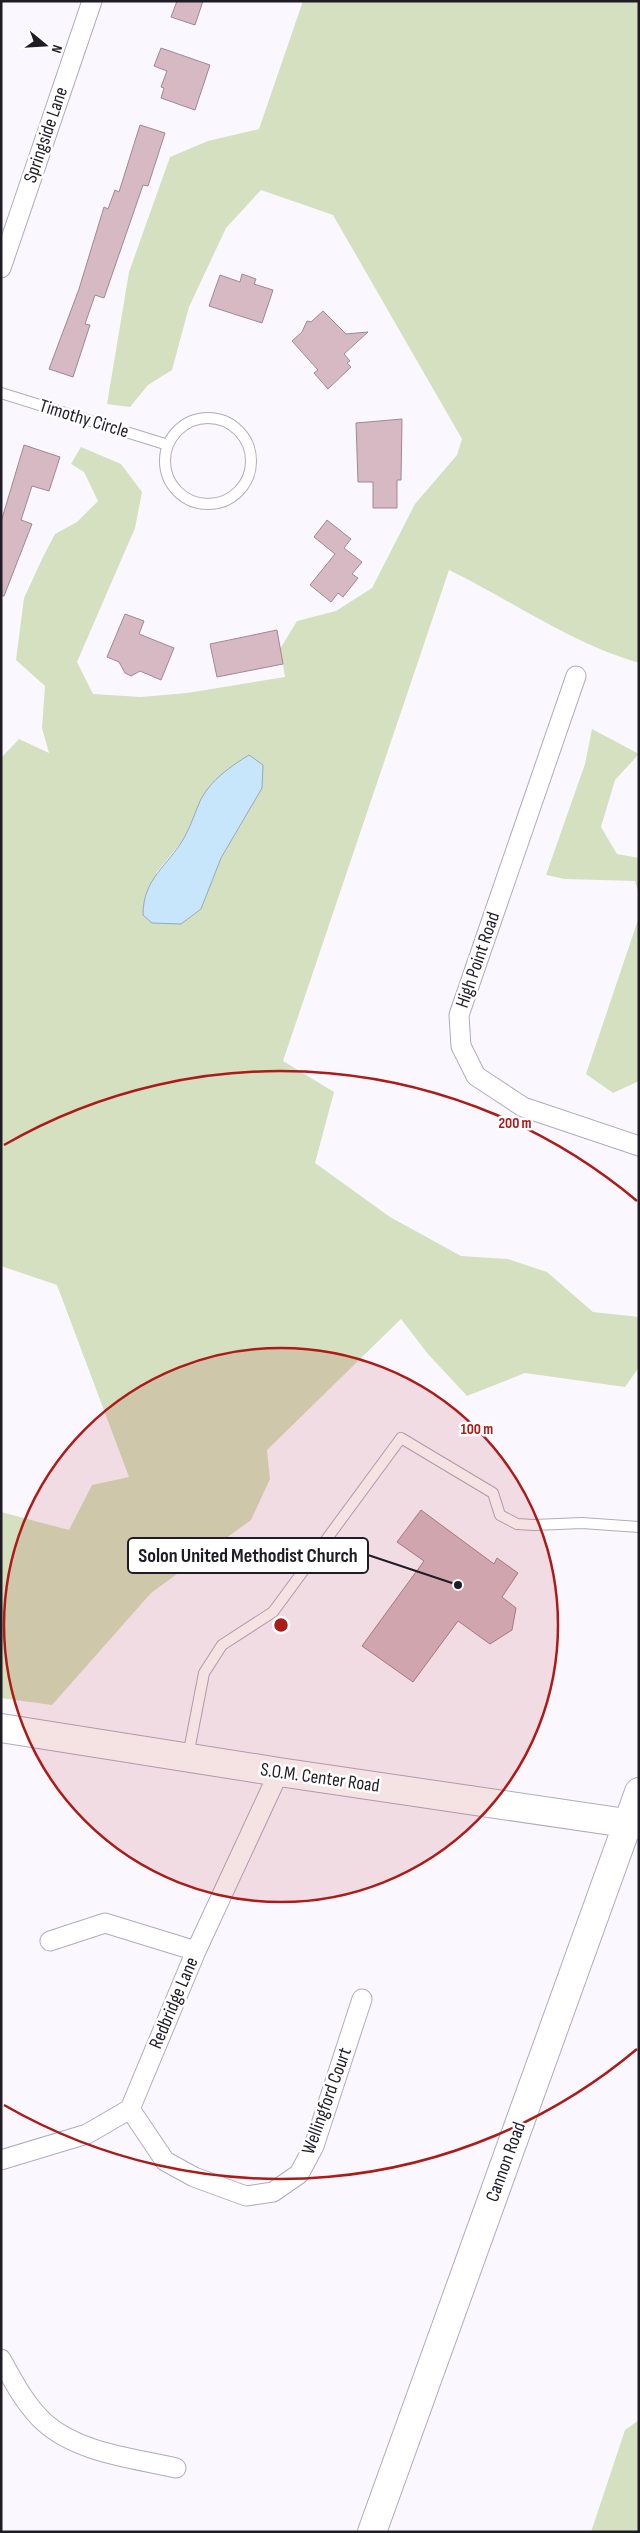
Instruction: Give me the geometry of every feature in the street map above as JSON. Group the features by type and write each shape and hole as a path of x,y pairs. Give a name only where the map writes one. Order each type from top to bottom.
{"main road":[{"name":"S.O.M. Center Road","path":"1,1728 279,1772 634,1824"},
{"name":"Cannon Road","path":"372,2532 634,1824 639,1792"}],"street":[{"name":"Springside Lane","path":"1,268 92,1"},
{"name":"High Point Road","path":"576,676 459,1015 461,1046 476,1076 523,1107 639,1146"},
{"name":"Redbridge Lane","path":"130,2109 196,1951 279,1772"},
{"path":"50,1941 105,1923 196,1951"},
{"name":"Wellingford Court","path":"130,2109 165,2161 194,2177 246,2196 273,2192 298,2174 314,2146 362,1999"},
{"path":"1,2160 87,2134 130,2109"},
{"path":"1,2360 17,2388 45,2423 74,2442 105,2452 176,2468"}],"lane":[{"name":"Timothy Circle","path":"1,393 168,445"},
{"path":"201,418 230,423 242,433 249,446 252,460 249,475 243,488 233,497 220,503 206,505 193,502 181,495 172,485 166,472 165,458 168,445 175,432 187,423 201,418"},
{"path":"188,1757 204,1673 222,1645 274,1612 401,1438 493,1493 500,1515 517,1524 582,1523 639,1527"}],"green space":[{"path":"303,1 639,1 639,663 614,655 565,633 449,570 283,1061 334,1092 315,1163 390,1217 461,1256 508,1259 547,1272 593,1312 639,1317 639,1367 625,1387 525,1373 467,1396 428,1354 401,1319 267,1450 270,1479 251,1520 151,1593 52,1705 1,1698 1,1512 69,1530 92,1485 129,1477 57,1285 1,1266 1,758 19,739 49,753 42,728 45,686 16,660 24,598 43,557 55,534 77,522 98,501 84,472 71,464 81,447 121,464 142,492 135,528 77,662 93,694 141,697 187,693 285,677 280,649 297,621 336,611 372,588 415,504 457,455 462,439 333,215 261,190 226,228 189,307 172,370 148,385 130,407 107,404 129,272 170,157 208,141 259,129","holes":["202,798 248,812 221,858 201,909 181,924 156,873 184,839"]},
{"path":"592,729 639,754 615,780 601,827 617,854 639,858 639,894 635,881 565,879 546,875 585,764"},
{"path":"639,917 639,1081 613,1093 586,1074"},
{"path":"639,2420 639,2532 591,2532 625,2430"}],"water":[{"path":"249,755 263,765 262,788 221,858 201,909 181,924 152,923 143,915 147,891 152,882 184,838 201,799 210,785"}],"building":[{"path":"177,1 203,1 195,25 171,17"},
{"path":"161,48 210,65 195,110 161,98 164,88 161,87 167,71 154,66"},
{"path":"140,125 165,133 148,186 143,185 104,298 95,295 85,324 90,325 73,377 49,369 79,289 104,207 108,209 115,190 119,192"},
{"path":"242,274 256,279 254,284 273,290 262,323 209,306 220,275 240,282"},
{"path":"323,311 346,334 368,332 344,354 350,361 347,363 351,367 328,389 314,373 318,370 292,341 302,332 307,321 311,322"},
{"path":"402,419 401,480 397,480 397,508 373,508 373,482 358,482 356,423"},
{"path":"24,445 60,457 49,491 32,486 21,520 32,524 4,596 1,596 1,522"},
{"path":"327,520 351,539 344,548 362,562 352,574 358,578 343,597 338,593 331,602 310,585 335,554 314,537"},
{"path":"125,614 144,621 139,634 174,648 161,680 140,671 131,676 125,673 119,662 107,657"},
{"path":"277,630 283,664 217,677 210,644"},
{"path":"421,1510 494,1564 497,1558 518,1573 502,1597 516,1608 512,1630 490,1644 458,1621 413,1682 362,1646 424,1561 397,1542"}],"place":[{"name":"Solon United Methodist Church","path":"458,1585"}]}
